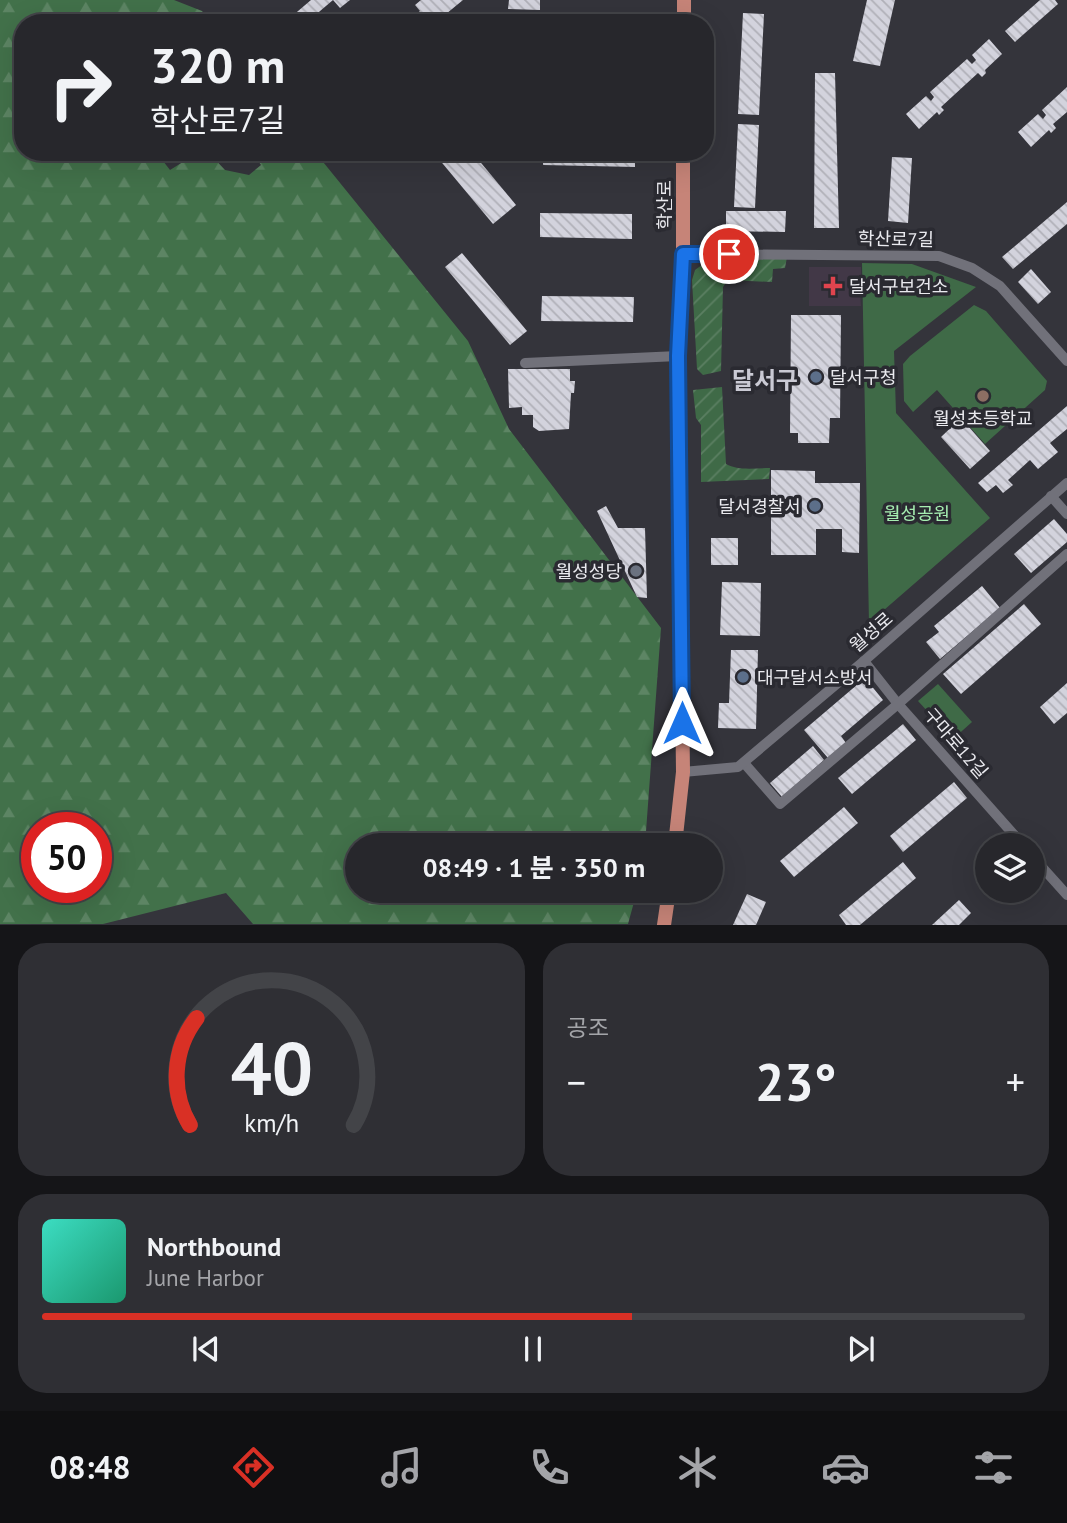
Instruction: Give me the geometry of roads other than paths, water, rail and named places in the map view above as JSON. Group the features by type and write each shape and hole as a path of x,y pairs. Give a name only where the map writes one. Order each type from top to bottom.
{"main road":[{"name":"학산로","path":"676,833 682,772 678,356 683,254 683,161"},
{"path":"664,925 667,903"}],"street":[{"name":"학산로7길","path":"683,254 939,256 972,268 1000,286 1067,361"},
{"path":"525,363 678,356"},
{"name":"월성로","path":"682,772 738,767 744,763 1067,483"},
{"path":"1051,496 1067,514"},
{"path":"744,763 780,804 898,704 1067,554"},
{"name":"구마로12길","path":"864,661 898,704 1012,833"},
{"path":"1045,870 1067,895"}],"place":[{"name":"달서구보건소","path":"833,286"},
{"name":"달서구청","path":"816,377"},
{"name":"월성초등학교","path":"983,396"},
{"name":"달서경찰서","path":"815,506"},
{"name":"월성성당","path":"636,571"},
{"name":"대구달서소방서","path":"743,677"}],"district":[{"name":"달서구","path":"765,380"}],"park label":[{"name":"월성공원","path":"917,513"}]}
